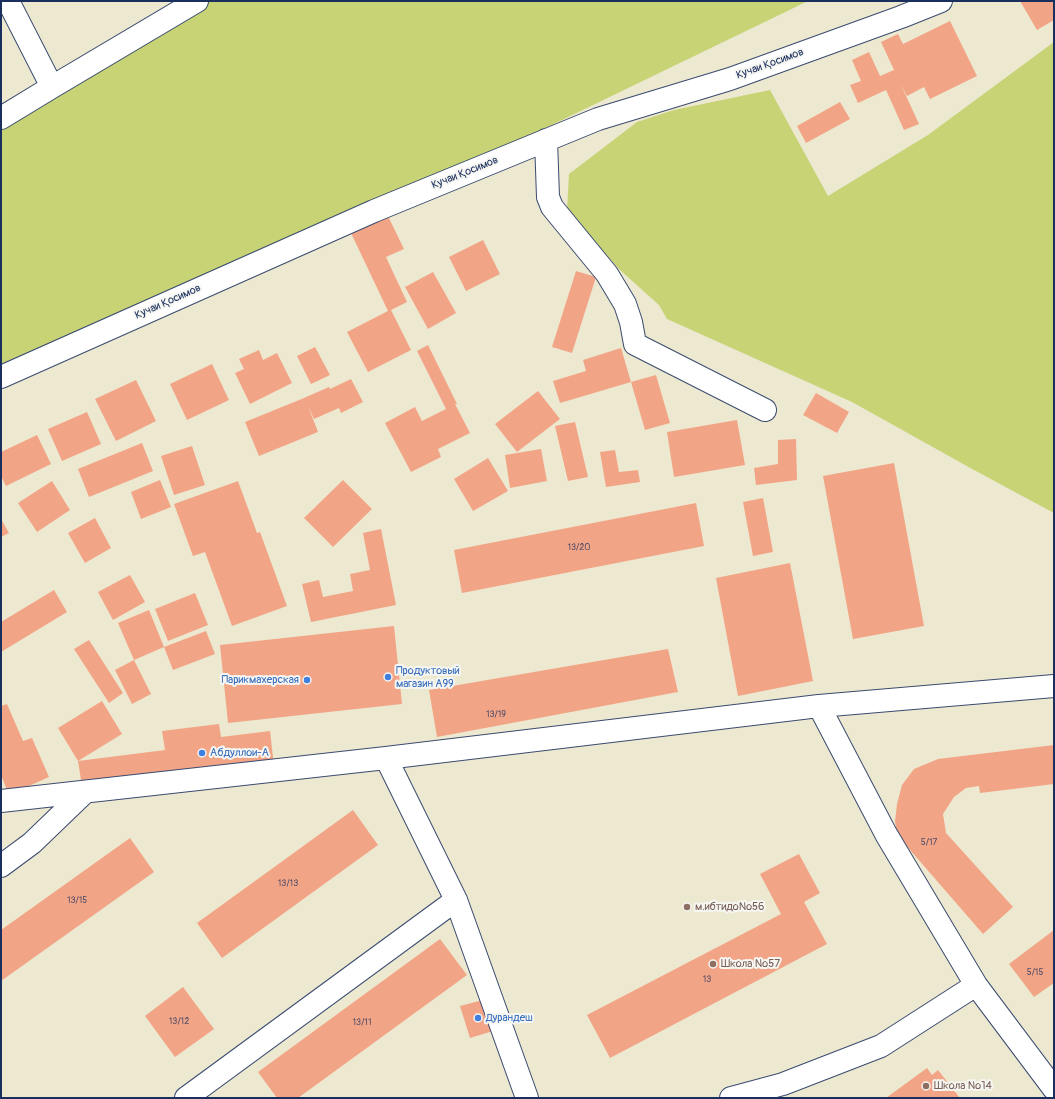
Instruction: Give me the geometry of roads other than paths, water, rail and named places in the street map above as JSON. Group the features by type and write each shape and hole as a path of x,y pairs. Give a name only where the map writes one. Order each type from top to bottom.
{"street":[{"path":"8,1 52,86"},
{"path":"1,118 52,86 197,1"},
{"name":"Кучаи Қосимов","path":"1,377 374,211 598,119 730,79 896,9 941,1"},
{"path":"546,140 548,198 552,207 607,274 625,304 631,322 635,344 765,410"},
{"path":"1,801 386,758 819,706 1054,686"},
{"path":"819,706 886,834 976,985 1054,1089"},
{"path":"386,758 456,900 527,1098"},
{"path":"1,866 32,843 85,792"},
{"path":"186,1098 456,900"},
{"path":"731,1098 783,1084 881,1046 976,985"}],"place":[{"name":"Продуктовый магазин А99","path":"388,677"},
{"name":"Парикмахерская","path":"307,680"},
{"name":"Абдуллои-А","path":"202,753"},
{"name":"м.ибтидо№56","path":"687,907"},
{"name":"Школа №57","path":"713,964"},
{"name":"Дурандеш","path":"478,1018"},
{"name":"Школа №14","path":"926,1086"}]}
